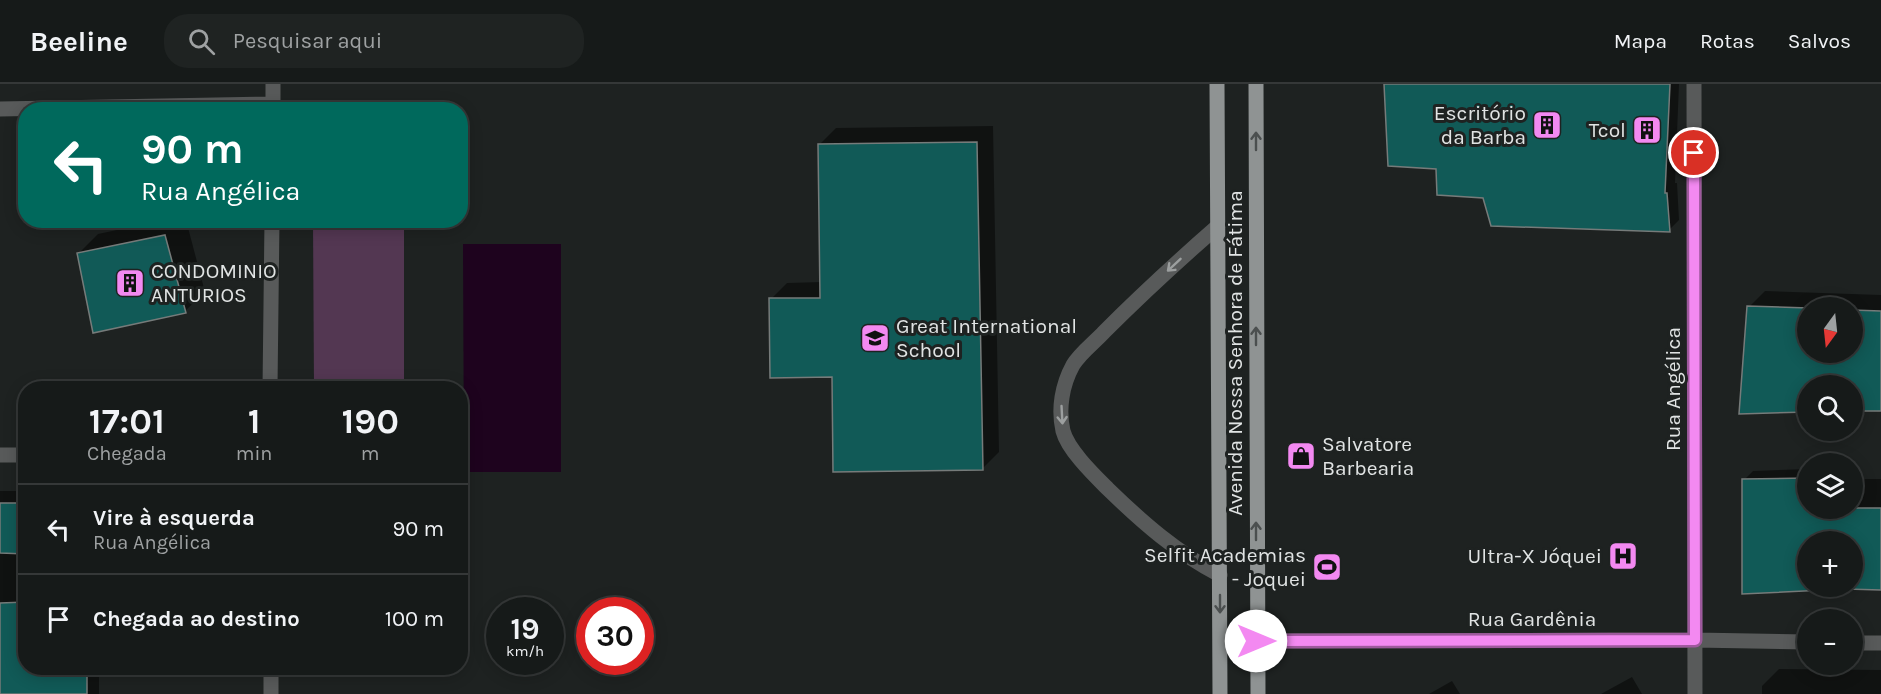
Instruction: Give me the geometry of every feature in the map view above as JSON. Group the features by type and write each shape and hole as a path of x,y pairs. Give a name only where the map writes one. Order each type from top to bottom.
{"main road":[{"name":"Avenida Nossa Senhora de Fátima","path":"1217,84 1220,694"},
{"name":"Avenida Nossa Senhora de Fátima","path":"1256,84 1256,641 1258,694"}],"street":[{"path":"273,84 273,102"},
{"name":"Rua Angélica","path":"1694,84 1695,694"},
{"path":"0,109 18,109"},
{"path":"1218,226 1141,296 1074,363 1063,387 1061,412 1068,442 1095,476 1138,518 1194,561 1220,575"},
{"path":"270,381 272,228"},
{"path":"0,455 18,455"},
{"name":"Rua Gardênia","path":"1256,641 1797,642"},
{"path":"1863,642 1881,643"},
{"path":"271,675 272,694"}],"shaded area":[{"path":"313,228 404,228 404,381 314,381"},
{"path":"463,244 561,244 561,472 468,472 468,381 464,381"}],"building":[{"path":"1384,84 1670,84 1665,193 1667,193 1670,232 1491,226 1483,198 1437,195 1436,169 1388,166"},
{"name":"Great International School","path":"977,142 983,470 833,472 832,377 770,378 769,298 820,298 818,144"},
{"name":"CONDOMINIO ANTURIOS","path":"165,235 186,313 93,333 77,253"},
{"path":"1747,306 1797,308 1797,363 1863,363 1863,310 1881,311 1881,411 1863,411 1863,375 1797,375 1797,412 1739,414"},
{"path":"1797,478 1797,519 1863,519 1863,508 1881,508 1881,590 1863,589 1863,531 1797,531 1797,591 1742,594 1742,479"},
{"path":"0,503 18,503 18,554 0,553"},
{"path":"18,602 18,675 87,675 87,694 0,694 0,603"}],"place":[{"name":"Escritório da Barba","path":"1547,125"},
{"name":"Tcol","path":"1647,130"},
{"name":"CONDOMINIO ANTURIOS","path":"130,283"},
{"name":"Great International School","path":"875,338"},
{"name":"Salvatore Barbearia","path":"1301,456"},
{"name":"Ultra-X Jóquei","path":"1623,556"},
{"name":"Selfit Academias - Joquei","path":"1327,567"}],"route":[{"path":"1256,641 1695,640 1694,153"}]}
